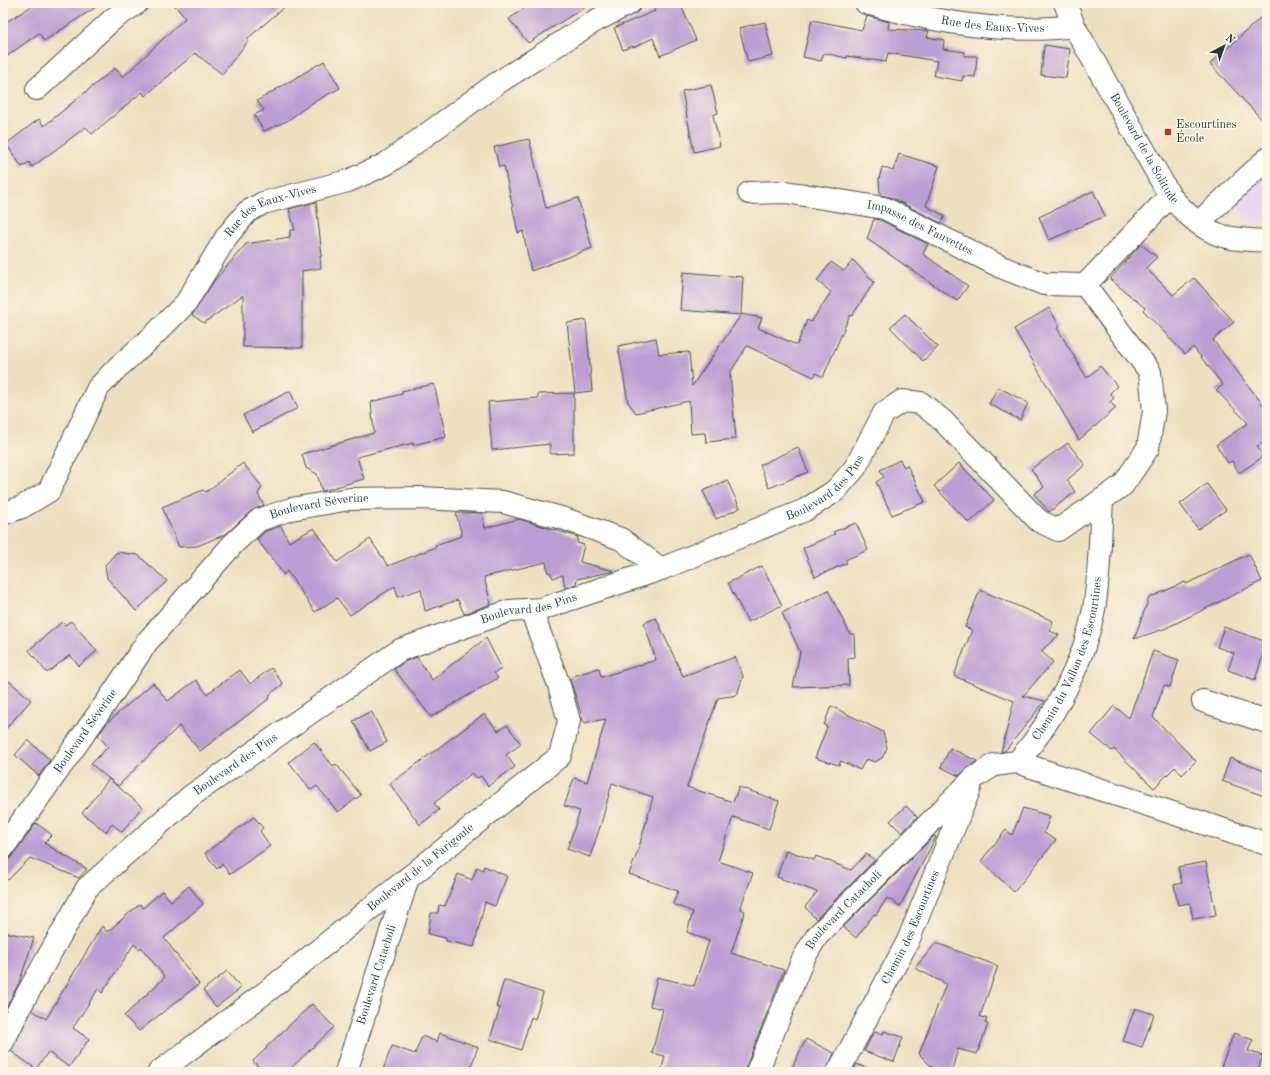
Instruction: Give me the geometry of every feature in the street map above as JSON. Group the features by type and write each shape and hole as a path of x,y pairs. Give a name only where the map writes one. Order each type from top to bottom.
{"street":[{"path":"37,89 113,19 136,3"},
{"name":"Rue des Eaux-Vives","path":"3,514 22,507 49,491 67,456 98,388 118,367 151,338 186,303 227,236 247,212 263,203 348,181 386,164 503,80 595,21 630,3"},
{"name":"Rue des Eaux-Vives","path":"866,3 957,24 1042,30 1072,11"},
{"name":"Boulevard de la Solitude","path":"1072,11 1170,196 1184,212 1198,224 1226,237 1267,241"},
{"path":"1198,224 1267,159"},
{"name":"Impasse des Fauvettes","path":"749,193 786,192 884,208 1008,270 1044,284 1085,285"},
{"path":"1102,500 1123,485 1148,448 1154,411 1150,372 1085,285 1170,196"},
{"name":"Boulevard des Pins","path":"3,1042 21,1005 87,888 191,796 400,650 509,611 541,609 661,569 805,510 835,491 855,468 884,413 902,401 921,403 943,421 1039,521 1058,530 1102,500"},
{"name":"Boulevard Séverine","path":"3,848 113,693 147,642 233,544 259,520 291,509 350,499 420,498 503,502 565,519 621,539 661,569"},
{"name":"Chemin du Vallon des Escourtines","path":"1017,762 1031,747 1065,692 1086,638 1094,610 1098,574 1102,500"},
{"name":"Boulevard de la Farigoule","path":"159,1072 270,989 560,756 569,721 559,684 530,610"},
{"path":"1203,701 1267,722"},
{"path":"974,778 994,765 1017,762 1267,844"},
{"name":"Boulevard Catacholi","path":"757,1072 803,959 817,936 974,778"},
{"name":"Chemin des Escourtines","path":"838,1072 908,941 974,778"},
{"name":"Boulevard Catacholi","path":"346,1072 408,878"}],"shaded area":[{"path":"1267,172 1267,221 1247,220 1235,201"}],"building":[{"path":"37,3 102,3 44,41 39,33 3,59 3,24"},
{"path":"173,3 289,3 247,39 249,40 222,74 195,53 145,96 142,92 92,134 86,127 32,167 29,162 22,167 6,144 39,119 44,126 115,68 123,77 185,18"},
{"path":"531,3 591,3 528,43 509,19"},
{"path":"651,3 680,3 696,40 660,56 653,38 634,47 633,46 623,50 614,28 655,11"},
{"path":"1267,12 1267,125 1210,64"},
{"path":"867,16 889,22 888,29 929,31 927,37 944,40 943,49 965,52 964,56 977,56 975,77 963,76 962,81 934,76 937,61 888,53 886,62 847,56 847,58 824,53 821,61 803,57 812,20 862,30"},
{"path":"765,22 773,56 748,62 739,28"},
{"path":"1044,45 1070,49 1066,78 1041,75"},
{"path":"324,61 340,88 312,103 287,121 264,131 254,115 264,110 257,101"},
{"path":"711,85 718,113 713,115 720,146 694,152 682,91"},
{"path":"529,139 546,208 578,198 592,248 531,271 523,231 518,233 504,166 499,167 494,147"},
{"path":"899,154 939,166 926,206 945,216 941,223 890,197 880,195 879,179 882,167 893,171"},
{"path":"1093,191 1105,216 1049,240 1039,217"},
{"path":"316,202 322,256 320,256 321,268 302,271 302,348 243,347 243,295 204,323 192,315 214,281 246,244 290,237 290,230 295,230 289,209"},
{"path":"874,219 880,220 928,244 923,254 968,286 957,301 867,239"},
{"path":"1141,244 1157,257 1146,268 1173,295 1194,278 1234,322 1213,340 1267,410 1267,443 1266,441 1257,446 1264,456 1239,473 1232,461 1228,463 1216,445 1248,423 1216,390 1223,385 1193,347 1185,354 1143,310 1145,308 1110,279"},
{"path":"853,260 874,282 852,316 850,315 823,377 816,373 814,377 747,346 730,373 736,439 706,442 705,433 691,434 689,401 636,413 628,402 618,346 656,338 659,354 689,352 692,386 741,315 680,310 683,272 743,277 741,314 762,318 758,328 797,345 807,320 811,322 831,292 817,281 831,262 844,271"},
{"path":"1049,308 1060,327 1057,328 1087,378 1100,366 1117,386 1110,393 1114,398 1110,402 1116,408 1079,440 1014,329"},
{"path":"905,314 938,347 923,361 890,327"},
{"path":"586,320 592,391 575,393 567,323"},
{"path":"434,384 446,437 413,445 413,443 357,457 364,479 322,491 317,474 306,468 302,454 374,433 371,402 402,394 402,391"},
{"path":"998,387 1028,403 1020,420 989,404"},
{"path":"290,391 298,408 252,432 243,415"},
{"path":"574,393 574,453 550,454 550,444 492,450 488,402 538,398 538,394"},
{"path":"1068,443 1085,465 1067,480 1075,492 1049,512 1034,494 1044,487 1031,469"},
{"path":"798,447 808,472 769,488 760,465"},
{"path":"900,460 904,467 907,465 925,502 892,515 876,482 884,477 880,470"},
{"path":"243,463 262,487 258,494 264,505 251,511 226,534 197,546 179,547 162,507 203,490 206,492"},
{"path":"959,463 994,500 969,523 934,486"},
{"path":"727,480 740,508 716,519 703,491"},
{"path":"1207,484 1226,510 1198,529 1180,504"},
{"path":"456,513 482,513 485,528 519,519 578,537 577,543 584,545 580,562 614,571 577,579 576,584 565,588 563,575 553,578 550,572 548,573 546,562 484,577 491,604 464,614 458,600 425,611 421,589 398,597 395,586 350,615 337,598 315,612 287,571 284,575 257,539 266,531 281,526 289,542 314,528 337,562 370,539 388,566 436,547 435,545 462,536"},
{"path":"856,523 868,550 845,560 847,563 815,577 803,548 835,534 833,532"},
{"path":"117,552 138,555 167,581 136,611 107,578 105,565"},
{"path":"1249,554 1262,581 1164,629 1134,639 1149,598 1185,582 1186,584"},
{"path":"762,566 782,605 748,622 728,583"},
{"path":"828,590 850,634 854,634 855,657 848,658 849,685 793,687 800,652 782,613"},
{"path":"980,590 1053,621 1050,631 1059,635 1041,651 1053,662 1023,696 1045,701 1005,751 1001,752 1014,701 954,676 972,630 965,627"},
{"path":"656,618 683,676 735,657 743,676 737,695 718,698 687,787 733,802 739,787 779,801 769,829 733,817 718,861 753,873 740,909 745,911 731,953 784,970 744,1072 661,1072 665,1056 652,1053 663,1009 650,1006 657,977 694,986 709,941 687,932 693,912 673,904 678,891 629,874 638,851 653,797 612,783 590,857 567,849 580,811 564,806 574,778 587,782 606,719 584,723 570,679 576,675 599,668 601,677 656,660 644,623"},
{"path":"71,621 97,651 79,666 70,655 47,673 29,650 62,622 65,625"},
{"path":"1224,627 1267,642 1255,680 1228,670 1234,653 1217,647"},
{"path":"486,638 502,669 494,673 498,678 431,717 394,669 406,661 417,657 432,680"},
{"path":"1153,651 1179,660 1170,687 1164,685 1153,717 1196,761 1182,775 1175,767 1154,788 1114,749 1112,751 1091,734 1114,706 1129,718"},
{"path":"271,668 283,684 269,695 270,698 200,751 179,726 118,786 91,764 108,747 98,735 107,723 153,683 168,701 196,680 207,694 240,670 250,684"},
{"path":"3,676 31,700 3,732"},
{"path":"831,706 883,732 887,748 882,758 875,762 866,759 860,770 841,761 839,765 815,758 827,727 824,725"},
{"path":"371,711 387,742 370,751 353,721"},
{"path":"484,714 498,731 507,725 521,744 506,755 515,767 488,786 481,776 477,778 472,773 434,803 439,810 420,825 390,784"},
{"path":"28,740 50,760 39,776 15,755"},
{"path":"314,742 333,766 336,764 361,795 338,812 317,786 311,790 289,762"},
{"path":"950,748 977,761 959,776 941,767"},
{"path":"1230,758 1267,772 1267,797 1222,781"},
{"path":"109,779 142,807 122,832 112,824 106,832 82,813"},
{"path":"906,806 917,817 902,833 890,821"},
{"path":"1023,808 1050,816 1044,833 1056,840 1014,892 981,861 1006,830 1012,835"},
{"path":"254,817 263,828 260,831 270,846 230,874 222,864 217,869 205,853"},
{"path":"36,823 52,835 44,843 87,869 79,878 30,858 8,880 3,876 3,868"},
{"path":"934,836 936,837 900,906 887,898 876,915 874,914 856,938 843,927"},
{"path":"786,850 814,860 816,856 851,870 866,854 875,860 816,919 805,907 817,892 777,877"},
{"path":"1206,862 1216,915 1193,919 1190,903 1178,905 1174,885 1182,883 1178,867"},
{"path":"484,866 507,876 495,906 485,902 474,947 446,941 446,938 428,934 431,913 438,913 439,905 445,906 458,874 472,880 477,867 483,870"},
{"path":"189,886 203,904 164,938 199,984 139,1031 124,1016 165,977 141,947 139,949 134,944 102,993 98,989 73,1028 89,1039 69,1067 48,1052 36,1069 11,1051 32,1010 46,1019 102,926 107,932 140,904 143,908 162,891 171,901"},
{"path":"3,932 34,938 19,983 3,1013"},
{"path":"936,943 998,966 980,1016 987,1019 985,1023 988,1024 977,1054 958,1049 951,1072 937,1072 919,1054 946,984 915,968"},
{"path":"227,971 241,988 216,1007 203,990"},
{"path":"504,980 543,993 535,1019 531,1017 521,1050 490,1039 500,1008 496,1007"},
{"path":"312,1004 334,1027 287,1072 263,1072 253,1061"},
{"path":"1135,1008 1154,1014 1142,1047 1123,1041"},
{"path":"884,1031 903,1037 894,1062 864,1051 874,1032 883,1034"},
{"path":"440,1033 478,1047 469,1072 382,1072 392,1046 415,1054 422,1036 437,1042"},
{"path":"1234,1033 1253,1040 1248,1051 1263,1056 1257,1072 1219,1072"},
{"path":"806,1039 834,1053 826,1072 790,1072"},
{"path":"857,1064 874,1072 852,1072"}],"place":[{"name":"Escourtines École","path":"1168,132"}]}
